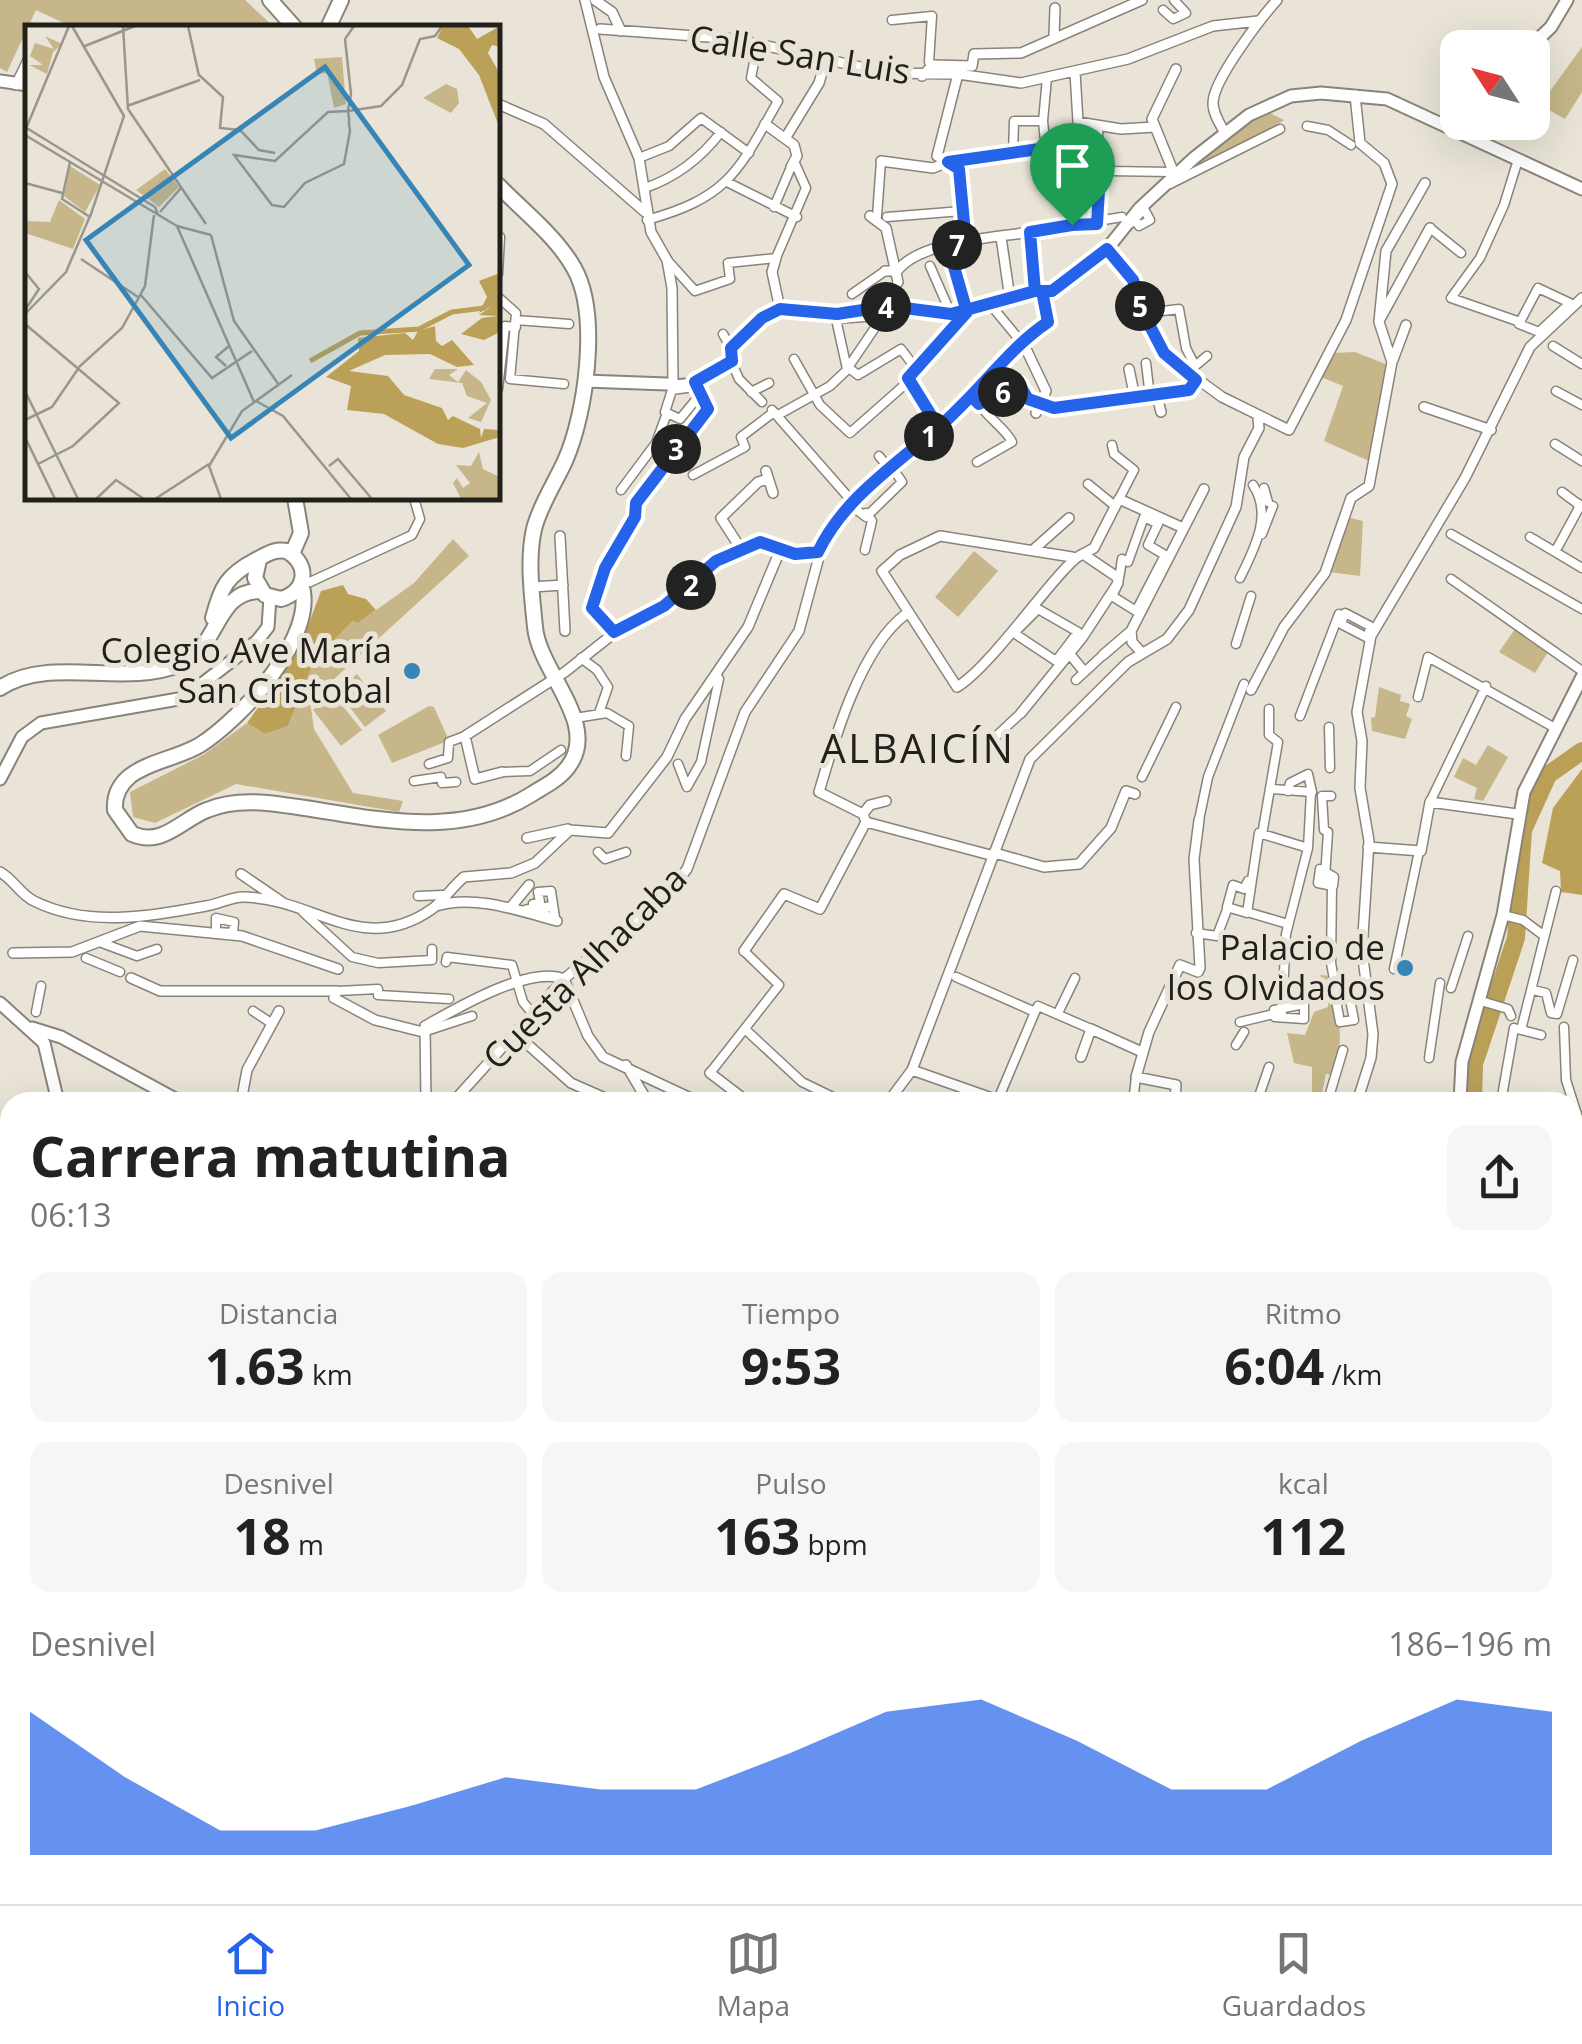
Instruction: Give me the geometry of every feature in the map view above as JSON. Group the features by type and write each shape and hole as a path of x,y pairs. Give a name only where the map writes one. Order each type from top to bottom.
{"main road":[{"path":"270,0 292,25"},
{"path":"330,25 342,0"},
{"path":"214,630 224,583 235,570 274,550 292,554 302,567 306,583 305,611 293,640 248,703 216,734 124,781 115,802 126,829 139,837 154,838 211,808 248,802 428,824 484,817 521,801 568,768 578,745 575,718 538,647 536,522 570,446 584,381 587,314 576,271 500,187"},
{"path":"292,554 301,533 295,500"},
{"path":"260,560 254,573 271,596 293,610 293,640"},
{"path":"0,688 20,678 47,673 111,676 169,668 196,655 230,599 242,592 271,596 306,583"}],"street":[{"path":"584,0 638,158 646,216"},
{"path":"594,0 612,12 621,30"},
{"path":"892,20 932,16 928,62 972,66 974,54 1021,53 1054,36 1090,27 1142,0"},
{"path":"1162,10 1173,19 1186,13 1174,0"},
{"path":"1225,134 1214,112 1218,84 1258,21 1277,0"},
{"path":"1547,30 1567,0"},
{"path":"1054,8 1054,36"},
{"name":"Calle San Luis","path":"593,29 720,42 736,40 922,76 958,74 1021,83 1075,72 1214,26 1258,21"},
{"path":"646,216 682,210 729,182 749,154 778,101 751,78 756,46"},
{"path":"780,309 772,272 806,188 792,164 790,141 826,60"},
{"path":"922,76 933,65"},
{"path":"1172,177 1152,118 1176,69"},
{"path":"1075,72 1078,122 1155,127"},
{"path":"958,74 938,156 959,169 966,244"},
{"path":"1047,78 1044,121 1048,170 1172,177 1280,129"},
{"path":"0,81 22,85"},
{"path":"1107,249 1133,280 1164,353 1196,380 1258,419 1285,430 1293,427 1346,320 1392,184 1384,163 1360,143 1355,95"},
{"path":"1011,296 1062,286 1107,249 1127,220 1172,177 1261,108 1292,96 1355,95 1387,98 1440,124"},
{"path":"500,105 544,124 646,216 667,260 672,288 672,384"},
{"path":"638,158 669,146 701,118 749,154"},
{"path":"1013,154 1014,121 1044,121"},
{"path":"765,124 790,141"},
{"path":"1097,224 1099,126"},
{"path":"1306,126 1328,130 1351,145"},
{"path":"645,188 705,154 721,132"},
{"path":"1473,140 1582,190"},
{"path":"897,276 890,262 886,228 878,217 881,162 933,168 960,157 1046,148"},
{"path":"1517,163 1504,205 1475,262 1451,298 1539,332 1570,304 1538,288 1520,322"},
{"path":"774,207 792,164"},
{"path":"1066,170 1072,225"},
{"path":"729,182 797,218"},
{"path":"1386,251 1425,184"},
{"path":"878,217 962,211"},
{"path":"1381,218 1386,251 1379,322 1392,362"},
{"path":"892,296 908,257 1030,232 1127,220"},
{"path":"1379,322 1430,228 1461,254"},
{"path":"1030,232 1038,291"},
{"path":"584,381 672,384 677,388 695,382 731,354 762,318 780,309 837,314 889,306 951,314 967,312 1011,296 1032,288 1027,235 1003,238 1011,296"},
{"path":"1001,237 1011,296"},
{"path":"937,254 967,312"},
{"path":"937,254 951,314"},
{"path":"667,260 695,291 730,280 728,263 776,258"},
{"path":"852,294 885,271 897,276"},
{"name":"Cuesta Alhacaba","path":"462,1092 564,980 673,887 686,869 744,712 798,631 816,552 853,502 975,400 1048,322 1038,291"},
{"path":"500,298 516,313 510,379 564,384"},
{"path":"1359,1092 1371,1058 1373,1034 1362,951 1368,847 1357,712 1371,636 1491,430 1530,347 1582,298"},
{"path":"1143,310 1179,309 1195,366 1207,356"},
{"path":"693,476 745,447 741,437 775,413 814,396 849,368 887,310 879,316 836,319 841,354 849,368 858,375 901,349 918,370"},
{"path":"994,310 1023,348 1046,392 1039,408"},
{"path":"794,359 814,396 850,433 910,380 967,312"},
{"path":"500,371 505,326 569,324"},
{"path":"1134,1092 1142,1052 1180,966 1198,972 1194,859 1208,777 1248,687 1284,628 1326,573 1351,498 1369,486 1392,362 1406,326"},
{"path":"723,334 751,392 762,402"},
{"path":"1552,346 1582,364"},
{"path":"1146,363 1161,412"},
{"path":"1129,369 1136,398"},
{"path":"910,380 939,428"},
{"path":"977,462 1012,442 1008,434 993,426 975,400 1019,384 1039,408 1054,408 1189,390 1196,380"},
{"path":"614,632 592,608 605,568 635,517 641,494 708,409 695,382"},
{"path":"751,392 769,383"},
{"path":"621,490 656,443 672,390 694,387 698,396 680,420 667,413"},
{"path":"1556,391 1582,405"},
{"path":"1424,407 1491,430"},
{"path":"775,413 853,502 853,507 867,514 872,522 865,550"},
{"path":"899,1092 912,1070 1030,759 1142,653 1167,639 1189,610 1238,503 1244,457 1259,428 1258,419"},
{"path":"1555,444 1582,461"},
{"path":"1071,561 956,535 940,536 900,555 882,571 956,687 986,663 1071,561 1094,548 1134,470 1114,454 1112,445"},
{"path":"879,456 888,467"},
{"path":"853,502 892,467 902,482 867,514"},
{"path":"743,552 721,518 767,475 773,493"},
{"path":"1088,484 1117,503 1182,527"},
{"path":"1240,578 1257,543 1271,504 1258,487 1257,543"},
{"path":"1076,680 1131,631 1204,489"},
{"path":"1555,552 1580,506 1562,492"},
{"path":"306,583 412,534 420,519 415,500"},
{"path":"1033,550 1068,518"},
{"path":"1144,518 1158,524 1148,546 1165,554 1136,611 1112,596 1121,578 1120,562 1122,558 1128,562 1144,518"},
{"path":"1452,534 1582,610"},
{"path":"560,536 565,631"},
{"path":"1530,536 1582,568"},
{"path":"429,764 448,758 449,742 465,736 552,679 614,632 664,606 716,561 760,542 795,554 816,552 809,540"},
{"path":"527,838 570,830 608,832 636,803 748,627 781,548"},
{"path":"992,741 1020,713 1110,596 1117,577 1084,554"},
{"path":"1451,579 1582,674 1518,814 1506,916 1462,1062 1460,1092"},
{"path":"536,586 563,584"},
{"path":"0,779 22,737 41,723 184,698 257,641 268,627 271,596"},
{"path":"1236,644 1251,596"},
{"path":"1038,609 1078,632 1057,660 1014,633 1038,609"},
{"path":"906,614 893,625 841,715 818,792 864,818 1044,867 1079,864 1112,828 1126,791 1135,794"},
{"path":"1300,716 1339,614"},
{"path":"1131,631 1132,642 1142,653"},
{"path":"1068,652 1082,668"},
{"path":"1418,697 1428,656 1555,728"},
{"path":"581,658 597,670 608,688 599,713"},
{"path":"678,764 687,787 701,762 719,679 716,674"},
{"path":"1394,969 1430,802 1486,686"},
{"path":"1142,777 1176,706"},
{"path":"1196,933 1217,936 1233,885 1244,889 1248,881 1272,788 1278,742 1269,735 1269,709"},
{"path":"575,718 599,713 629,726 626,756"},
{"path":"1329,728 1330,768"},
{"path":"465,736 475,779 502,772 530,771 561,750"},
{"path":"1240,1022 1280,1011 1288,924 1308,848 1312,792 1306,773 1290,782 1288,791"},
{"path":"414,781 441,777 442,783 456,782"},
{"path":"1272,788 1312,792"},
{"path":"1331,796 1322,796 1328,832 1326,871 1332,886 1331,964 1336,990"},
{"path":"735,1092 710,1073 779,986 744,952 784,894 820,909 870,805 886,800"},
{"path":"1430,802 1518,814"},
{"path":"436,906 464,876 511,873 535,863 570,830"},
{"path":"1260,834 1308,848"},
{"path":"1368,847 1420,852"},
{"path":"598,852 605,859 626,852"},
{"path":"0,872 28,899 44,906 96,918 237,934 338,969"},
{"path":"242,874 284,904"},
{"path":"1247,912 1253,882 1248,881"},
{"path":"511,907 529,885"},
{"path":"1503,1092 1556,891"},
{"path":"418,896 443,896"},
{"path":"13,953 72,952 102,943 144,921 238,897 298,906 340,925 374,930 411,921 436,906 461,902 528,909 549,907"},
{"path":"298,906 352,957 378,963 432,960 432,950"},
{"path":"1228,907 1288,924"},
{"path":"528,909 556,921"},
{"path":"1506,916 1523,920 1543,935"},
{"path":"1451,988 1468,936"},
{"path":"102,943 137,956 157,949"},
{"path":"446,962 447,957 512,965 532,1013"},
{"path":"86,958 120,972"},
{"path":"1532,990 1546,993 1551,1013 1557,1014 1573,960"},
{"path":"426,1092 425,1026 464,1004 548,974 564,980 592,1043 607,1060 678,1092"},
{"path":"956,977 1035,1012"},
{"path":"130,978 160,991 378,989 378,995 448,998"},
{"path":"1058,1014 1076,978"},
{"path":"1429,1058 1440,984"},
{"path":"36,1012 41,986"},
{"path":"337,991 334,998 375,1020 423,1032 472,1016"},
{"path":"1482,1001 1507,1011 1512,995"},
{"path":"0,1006 32,1028 61,1038 162,1092"},
{"path":"0,1006 45,1048"},
{"path":"1004,1092 1038,1006 1142,1052"},
{"path":"253,1011 271,1023"},
{"path":"243,1092 246,1070 278,1011"},
{"path":"1564,1027 1570,1092"},
{"path":"32,1028 45,1048 56,1092"},
{"path":"1081,1057 1091,1029"},
{"path":"1518,1029 1541,1034"},
{"path":"746,1032 802,1082 822,1092"},
{"path":"1236,1046 1244,1032"},
{"path":"517,1035 571,1083 591,1092"},
{"path":"45,1048 61,1038"},
{"path":"1330,1092 1343,1050"},
{"path":"626,1066 642,1092"},
{"path":"1260,1092 1269,1067"},
{"path":"912,1070 972,1092"},
{"path":"1136,1077 1176,1085 1176,1092"}],"shaded area":[{"path":"0,0 245,0 272,25 68,25 36,10 29,25 25,25 25,34 7,72 0,68"},
{"path":"1582,47 1582,92 1565,119 1550,111 1550,91"},
{"path":"1270,113 1284,120 1234,153 1188,176 1184,171 1249,121"},
{"path":"1355,352 1388,365 1369,461 1324,441 1343,386 1321,377 1333,353"},
{"path":"1347,517 1363,521 1360,576 1329,572"},
{"path":"453,539 469,556 310,701 314,729 353,793 403,801 399,812 236,784 155,823 133,817 130,792 203,755 247,723 265,734 288,726 315,659 354,620 358,623 414,583"},
{"path":"974,551 998,571 958,617 935,597"},
{"path":"343,585 348,594 366,599 376,610 358,623 353,621 315,659 288,726 265,734 247,723 299,650 321,591"},
{"path":"1515,629 1548,652 1535,673 1499,652"},
{"path":"357,674 386,711 365,727 337,691"},
{"path":"1379,687 1401,695 1400,701 1410,704 1406,716 1412,719 1405,739 1372,731 1371,718 1375,717"},
{"path":"333,694 362,730 341,746 313,710"},
{"path":"429,706 434,707 447,736 445,742 392,763 378,735"},
{"path":"1488,745 1508,757 1483,801 1474,799 1477,788 1454,777 1463,758 1476,765"},
{"path":"1582,769 1582,895 1561,892 1560,871 1542,863 1553,808"},
{"path":"1320,975 1331,976 1338,1013 1339,1051 1332,1075 1326,1074 1322,1092 1312,1092 1312,1067 1294,1063 1287,1033 1305,1035 1314,1012 1328,1007 1329,992 1322,992"}],"waterway":[{"path":"1473,1092 1474,1064 1516,938 1523,830 1548,775 1582,751"}],"place":[{"name":"Colegio Ave María San Cristobal","path":"412,671"},
{"name":"Palacio de los Olvidados","path":"1405,968"}],"district":[{"name":"ALBAICÍN","path":"918,749"}],"route":[{"path":"1072,225 1030,232 1035,291 1042,291 1048,322 1024,338 939,428 858,495 818,552 795,554 760,542 716,561 687,590 614,632 592,608 605,568 635,517 636,503 708,409 695,382 732,361 731,348 762,318 780,309 837,314 889,306 945,314 967,312 1035,291 1052,291 1107,249 1133,280 1140,307 1164,353 1196,380 1189,390 1054,408 1028,399 1019,384 979,404 971,396 939,428 908,378 967,312 948,246 966,244 959,169 948,162 960,157 1046,148 1048,170 1100,173 1097,224 1072,225"}]}
